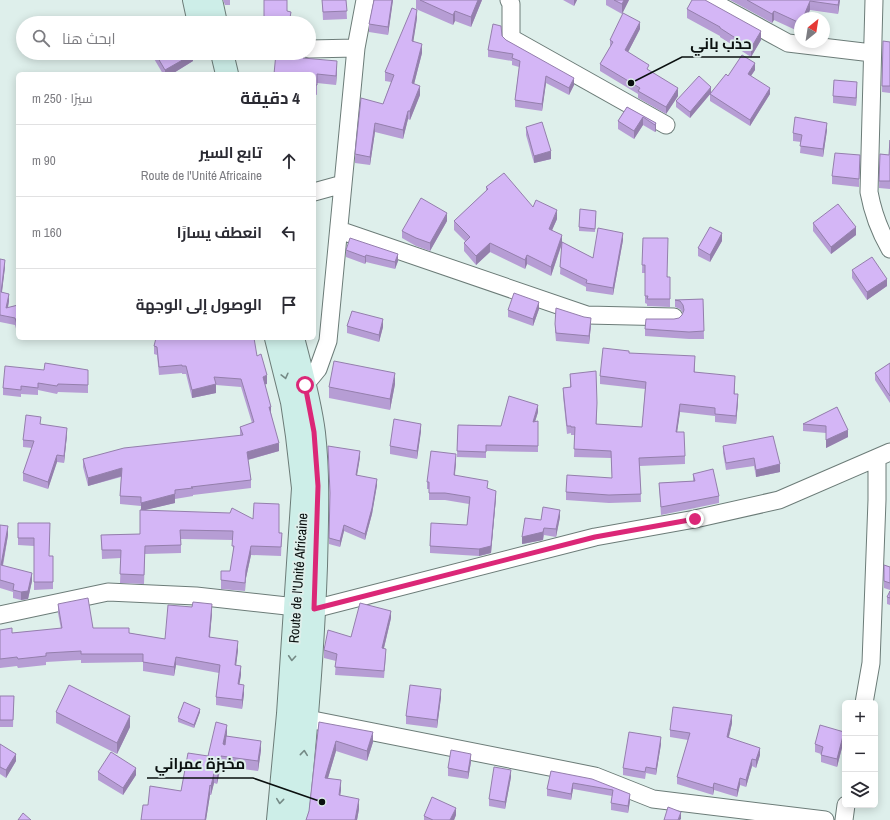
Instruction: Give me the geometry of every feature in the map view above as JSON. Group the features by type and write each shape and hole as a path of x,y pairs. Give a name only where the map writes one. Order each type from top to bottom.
{"main road":[{"path":"194,0 198,16"},
{"path":"211,0 214,16"},
{"path":"208,60 211,72"},
{"path":"224,60 227,72"},
{"name":"Route de l'Unité Africaine","path":"276,340 292,402 306,434"},
{"name":"Route de l'Unité Africaine","path":"294,340 305,385 306,434 303,488 308,719 297,820"},
{"name":"Route de l'Unité Africaine","path":"278,820 288,714 305,608"}],"street":[{"path":"292,402 318,369 328,341 356,48 365,0"},
{"path":"509,0 511,4 511,38 666,125"},
{"path":"709,0 788,43 872,53"},
{"path":"874,0 869,192 872,213 890,249"},
{"path":"316,49 356,48"},
{"path":"316,191 343,184"},
{"path":"339,230 587,315 674,317"},
{"path":"0,615 108,592 196,596 305,608 595,537 695,519 779,500 884,455"},
{"path":"865,700 871,663 877,500 884,455"},
{"path":"308,719 595,776 653,799 825,820"},
{"path":"844,820 846,808"}],"building":[{"path":"264,0 287,0 287,11 291,12 290,16 264,16"},
{"path":"322,0 346,0 347,11 323,12"},
{"path":"374,0 392,0 388,27 369,24"},
{"path":"420,0 478,0 471,17 455,11 453,15"},
{"path":"614,0 624,0 622,4"},
{"path":"692,0 705,0 761,31 751,48 720,27 687,9"},
{"path":"747,0 839,0 838,5 810,1 805,12 794,12 794,20 774,11 772,14"},
{"path":"412,8 417,10 412,41 422,44 412,83 420,86 410,111 408,111 403,130 375,123 370,157 355,154 361,98 383,104 394,75 385,72"},
{"path":"623,13 640,22 625,50 649,65 647,69 678,88 666,107 638,91 640,88 600,64 613,42 610,40"},
{"path":"493,24 501,26 502,36 506,40 574,78 569,88 546,76 542,104 515,100 520,61 512,58 513,54 488,50"},
{"path":"883,41 890,42 890,86 882,86"},
{"path":"742,55 755,63 748,74 770,88 750,120 710,94 726,74 728,76"},
{"path":"316,59 337,61 336,76 317,74 317,85 316,72 274,72 275,60"},
{"path":"159,60 182,60 165,70"},
{"path":"699,76 711,87 690,112 676,101"},
{"path":"834,80 857,82 856,98 833,96"},
{"path":"627,107 656,123 655,125 643,117 634,131 618,121"},
{"path":"795,117 827,123 823,149 800,146 802,135 793,133"},
{"path":"542,122 551,151 534,156 526,127"},
{"path":"890,140 890,181 879,181 880,154 889,155"},
{"path":"835,153 860,155 859,179 832,176"},
{"path":"504,173 533,207 536,200 557,210 549,229 562,235 551,267 527,255 525,260 490,243 476,256 464,243 470,237 454,221 488,189 486,187"},
{"path":"421,198 447,213 430,243 402,231"},
{"path":"838,204 856,227 831,247 813,223"},
{"path":"580,209 596,211 595,229 579,227"},
{"path":"710,227 722,233 710,255 698,248"},
{"path":"598,228 623,233 613,288 586,283 587,280 560,267 562,242 593,258"},
{"path":"350,238 398,254 395,262 366,255 365,257 346,250"},
{"path":"643,238 668,238 667,277 670,277 670,299 647,299 648,296 645,296 645,265 642,265"},
{"path":"872,257 887,279 867,292 852,270"},
{"path":"0,259 5,260 1,292 9,294 6,308 16,306 16,321 15,318 0,315"},
{"path":"514,293 539,302 533,319 508,310"},
{"path":"703,299 704,331 689,332 645,329 646,319 679,318 684,310 683,305 680,301 675,300"},
{"path":"556,308 591,318 589,336 556,333"},
{"path":"352,311 383,319 379,335 347,326"},
{"path":"156,340 254,340 257,356 261,354 267,375 263,377 271,407 269,407 279,443 247,452 251,480 175,490 175,494 141,503 141,497 120,496 122,468 88,478 83,459 124,448 243,435 240,427 254,422 241,379 214,377 216,384 192,390 186,366 159,367 157,347 154,346"},
{"path":"603,348 629,351 629,353 695,356 694,372 735,376 734,394 738,394 736,416 715,414 715,408 680,404 676,432 684,432 685,456 639,458 641,494 609,495 566,492 567,475 612,478 611,451 574,449 575,427 567,426 563,388 571,387 570,374 596,371 596,424 642,427 646,382 600,376"},
{"path":"334,361 395,373 390,399 329,387"},
{"path":"45,363 88,370 88,385 58,384 57,386 38,383 38,388 21,386 21,390 3,388 5,366 44,370"},
{"path":"890,363 890,396 875,373"},
{"path":"509,396 538,405 533,422 538,421 538,446 486,445 486,452 457,451 458,425 501,426"},
{"path":"837,407 848,430 826,440 826,426 803,424"},
{"path":"26,415 41,417 40,424 67,428 64,456 57,455 48,482 23,473 34,441 23,440"},
{"path":"394,419 421,424 417,451 390,446"},
{"path":"773,436 780,464 756,470 754,458 726,463 723,446"},
{"path":"328,446 360,451 356,475 377,479 372,508 365,534 344,525 340,541 329,538 330,493"},
{"path":"431,451 456,454 454,475 488,481 487,488 496,491 491,546 479,549 430,546 431,523 467,525 470,497 445,493 429,493 429,482 427,482"},
{"path":"713,469 719,496 661,507 659,483 695,481 693,474"},
{"path":"254,503 279,504 279,533 282,533 281,547 251,546 245,583 221,580 221,571 230,571 234,546 232,546 233,531 180,530 181,545 145,546 144,575 120,574 121,550 102,550 101,535 140,534 140,510 230,513 232,508 253,519"},
{"path":"543,507 560,510 556,529 544,528 543,532 522,537 525,518 541,520"},
{"path":"18,523 50,523 49,556 53,556 53,582 34,582 34,538 18,538"},
{"path":"0,525 8,526 1,565 32,573 28,591 21,592 13,590 14,584 0,580"},
{"path":"884,565 890,567 890,583 884,581"},
{"path":"890,591 890,598 887,597"},
{"path":"88,598 93,628 129,628 129,633 165,639 168,605 192,607 193,602 212,604 209,637 238,641 235,665 241,666 238,684 244,685 242,700 216,697 220,665 176,657 174,667 143,662 143,654 81,654 81,651 46,653 46,656 18,659 17,657 0,659 0,630 12,628 12,633 62,628 58,604"},
{"path":"360,603 391,611 382,648 386,649 384,671 335,667 337,654 324,650 328,630 351,637"},
{"path":"69,685 130,716 117,743 56,712"},
{"path":"410,685 441,689 437,720 406,716"},
{"path":"0,696 14,696 13,720 0,720"},
{"path":"184,702 200,709 194,725 178,718"},
{"path":"673,707 732,715 727,737 760,748 756,760 752,759 746,780 740,778 737,790 714,783 713,788 677,777 690,733 670,730"},
{"path":"216,722 227,725 223,744 225,745 226,736 261,741 258,761 221,756 217,774 214,773 211,786 210,785 205,820 141,820 143,805 148,805 150,786 181,791 188,753 208,756"},
{"path":"319,722 373,732 367,751 336,741 325,778 341,780 339,795 359,799 355,820 306,820 309,811"},
{"path":"820,725 842,731 842,740 837,759 821,755 823,747 815,744"},
{"path":"629,732 661,737 656,769 646,767 645,772 623,768"},
{"path":"0,744 16,754 6,770 0,767"},
{"path":"451,750 471,754 468,772 448,768"},
{"path":"111,752 136,768 123,788 98,772"},
{"path":"494,767 511,770 505,802 489,799"},
{"path":"551,771 592,779 630,794 628,806 611,803 613,790 573,783 571,794 547,789"},
{"path":"432,797 456,808 450,820 433,820 424,816"},
{"path":"668,807 681,812 678,820 664,820"},
{"path":"23,813 31,820 18,820"}],"place":[{"name":"حذب باني","path":"631,83"},
{"name":"مخبزة عمراني","path":"322,802"}],"route":[{"path":"305,385 314,432 318,486 314,609 595,537 695,519"}]}
